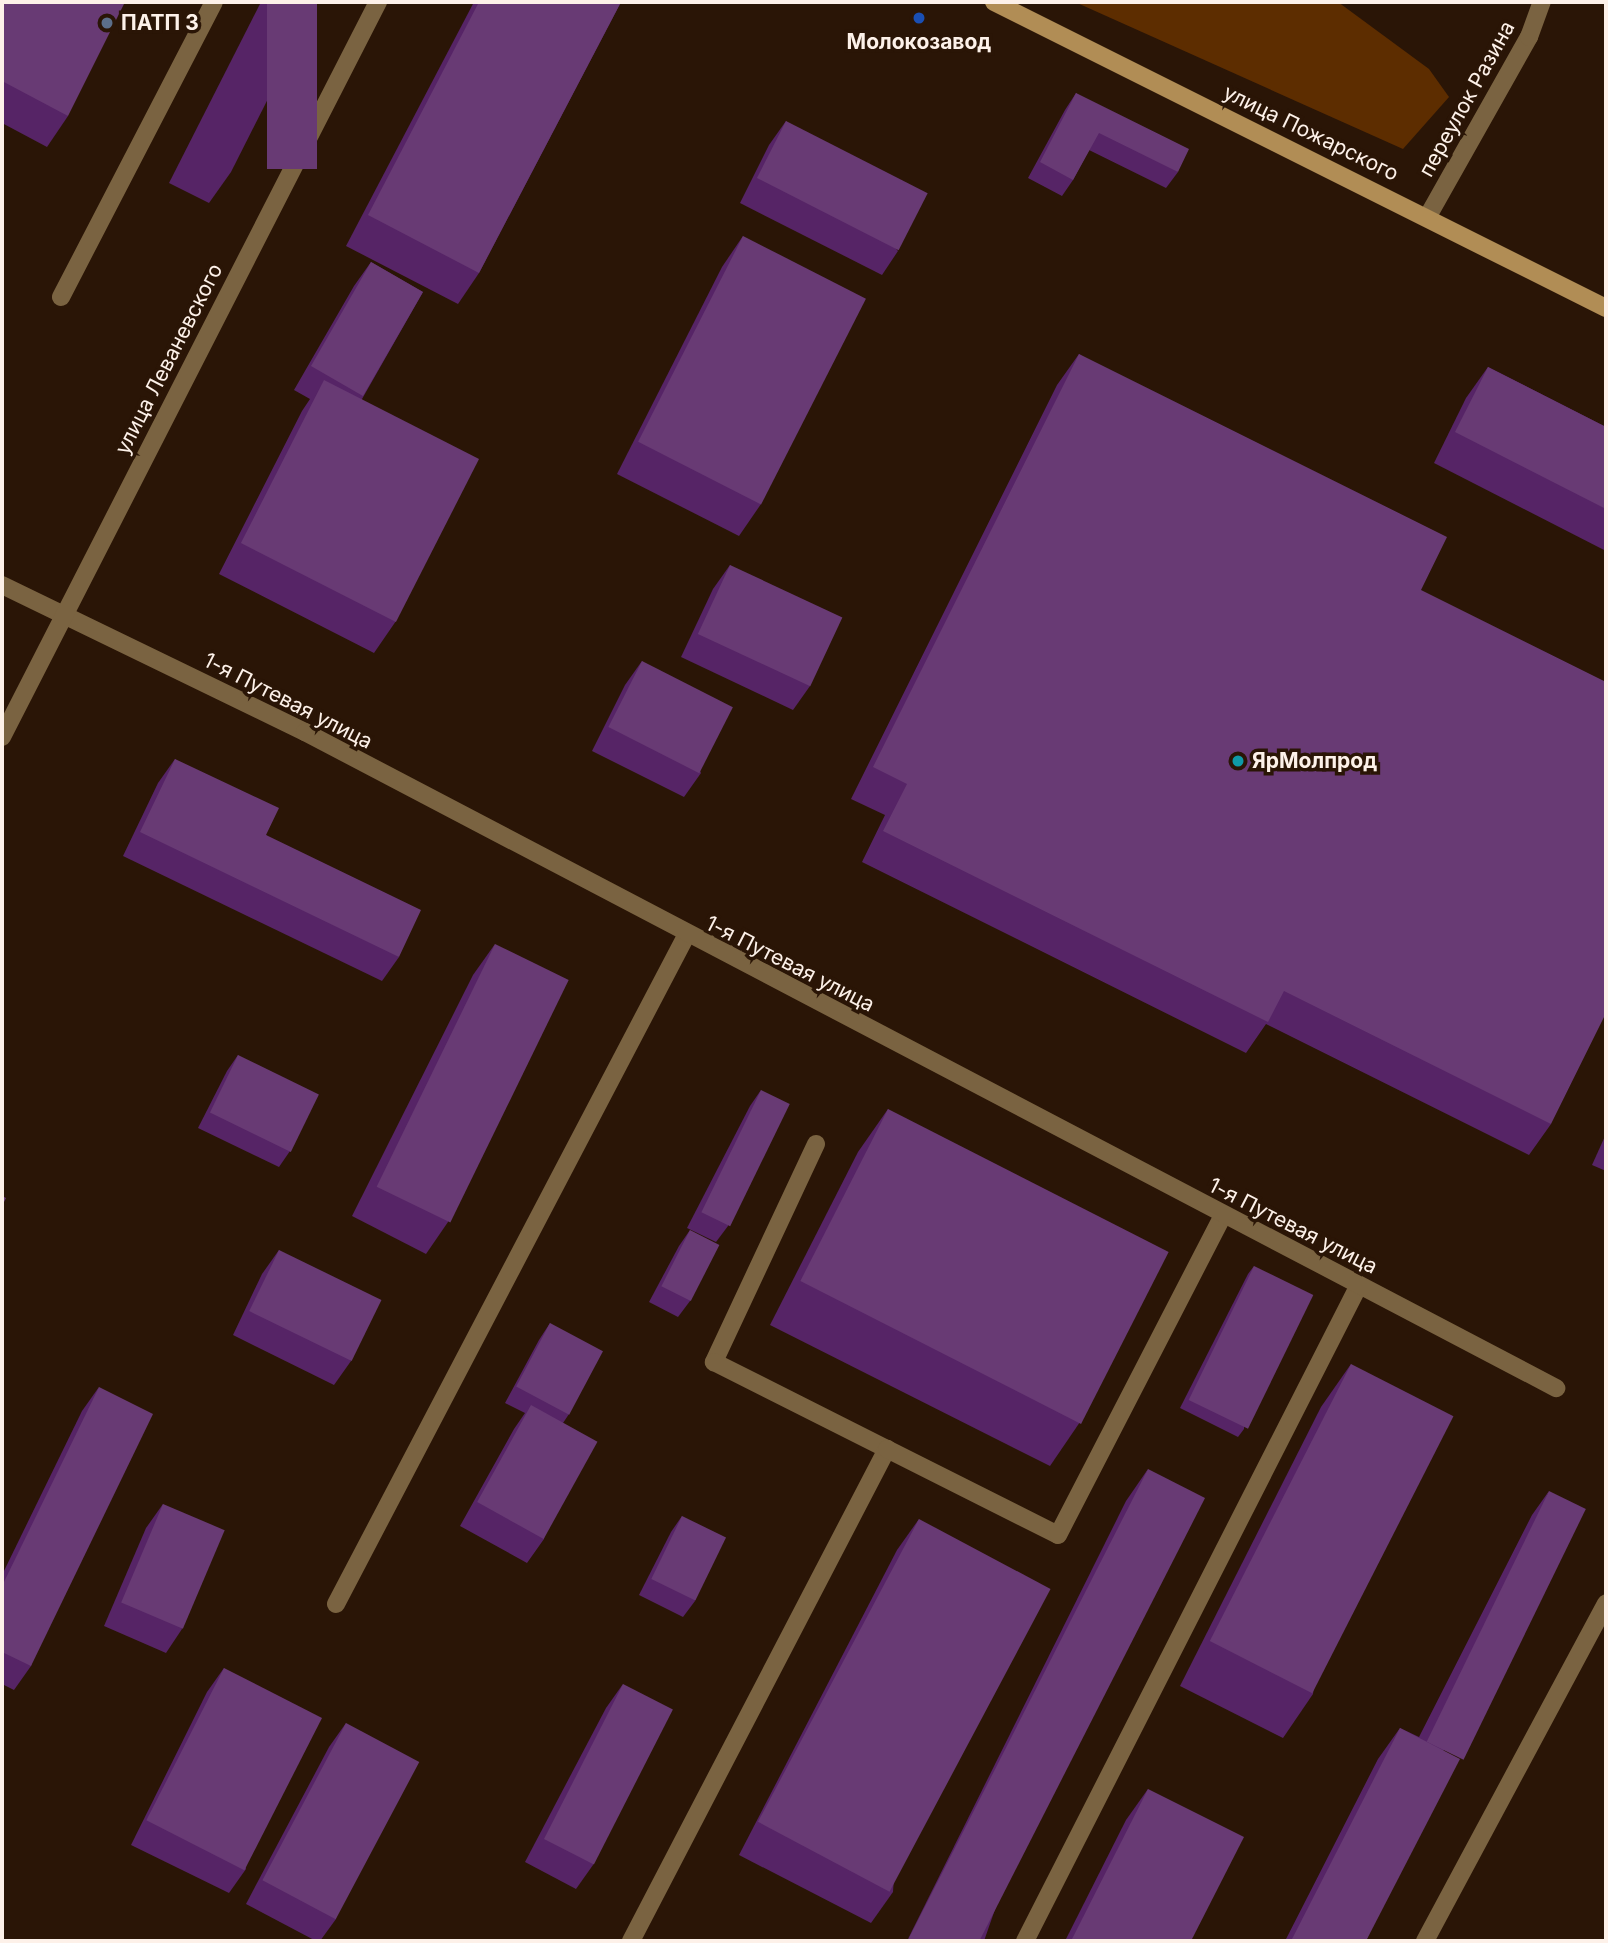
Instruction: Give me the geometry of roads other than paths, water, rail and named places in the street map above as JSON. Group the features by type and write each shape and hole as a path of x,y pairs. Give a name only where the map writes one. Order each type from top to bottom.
{"street":[{"path":"61,297 214,2"},
{"name":"улица Леваневского","path":"2,737 378,2"},
{"name":"улица Пожарского","path":"994,2 1429,216 1606,309"},
{"name":"переулок Разина","path":"1429,216 1529,37 1542,2"},
{"name":"1-я Путевая улица","path":"2,585 305,733 686,936 1556,1388"},
{"path":"336,1604 686,936"},
{"path":"816,1144 714,1362 1058,1535 1223,1215"},
{"path":"1025,1941 1359,1285"},
{"path":"631,1941 887,1449"},
{"path":"1425,1941 1606,1603"}],"place":[{"name":"Молокозавод","path":"919,18"},
{"name":"ПАТП 3","path":"107,23"},
{"name":"ЯрМолпрод","path":"1238,761"}]}
